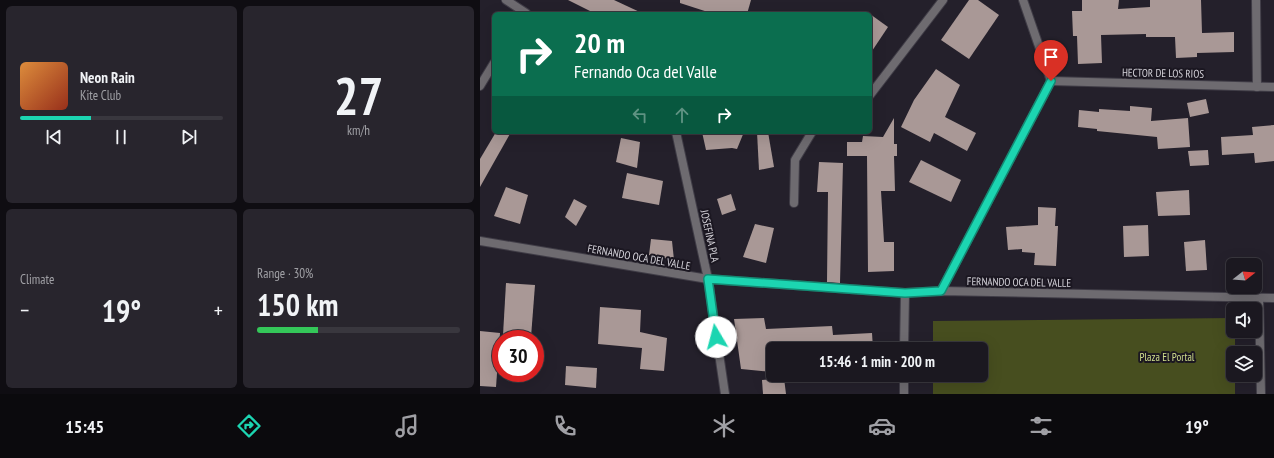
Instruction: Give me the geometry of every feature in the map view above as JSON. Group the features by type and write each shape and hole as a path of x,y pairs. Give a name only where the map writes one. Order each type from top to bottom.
{"street":[{"path":"506,0 524,12"},
{"path":"872,91 943,0"},
{"path":"941,291 1051,81 1023,0"},
{"path":"1256,0 1257,87"},
{"path":"480,86 492,66"},
{"name":"HECTOR DE LOS RIOS","path":"1051,81 1274,87"},
{"name":"JOSEFINA PLA","path":"676,134 708,279 724,394"},
{"path":"794,203 795,160 811,134"},
{"name":"FERNANDO OCA DEL VALLE","path":"480,241 708,279 905,293 941,291 1274,298"},
{"path":"904,342 905,293"},
{"path":"1259,298 1261,394"},
{"path":"904,382 904,394"}],"green space":[{"name":"Plaza El Portal","path":"1226,318 1226,338 1235,338 1235,346 1226,346 1226,382 1235,382 1235,394 933,394 933,382 988,382 988,342 933,342 933,321"}],"building":[{"path":"568,0 614,0 640,12 592,12"},
{"path":"680,0 751,0 748,12 708,12 680,3"},
{"path":"969,0 978,0 999,15 969,59 941,40"},
{"path":"1082,0 1119,0 1118,9 1150,7 1150,0 1201,0 1202,33 1234,32 1234,52 1197,53 1197,57 1176,58 1175,37 1146,37 1146,34 1101,35 1102,63 1078,64 1077,36 1073,36 1072,11 1082,11"},
{"path":"872,15 888,27 872,51"},
{"path":"936,69 960,85 945,117 976,133 967,151 934,133 930,142 901,127 914,100"},
{"path":"1206,99 1209,113 1190,117 1187,103"},
{"path":"1130,106 1152,108 1151,121 1188,118 1190,147 1158,149 1157,137 1097,131 1097,129 1078,127 1079,110 1099,112 1099,109 1130,111"},
{"path":"894,118 894,144 897,144 897,156 894,156 895,191 881,191 884,242 894,242 894,271 868,272 867,156 847,156 847,142 862,142 863,136 883,137"},
{"path":"1274,125 1274,161 1255,163 1254,153 1222,155 1221,137 1253,135 1252,127"},
{"path":"495,134 510,134 480,187 480,159"},
{"path":"702,134 743,134 737,149 706,150"},
{"path":"757,134 768,134 774,167 759,170"},
{"path":"621,138 640,142 637,168 616,162"},
{"path":"1208,150 1209,165 1190,166 1188,151"},
{"path":"921,160 961,180 951,202 909,182"},
{"path":"819,162 843,163 840,283 827,282 828,192 817,192"},
{"path":"627,173 663,181 659,205 622,198"},
{"path":"506,187 528,195 520,224 494,216"},
{"path":"1189,190 1190,215 1158,216 1156,192"},
{"path":"731,194 736,210 722,215 717,199"},
{"path":"574,199 587,206 576,226 565,217"},
{"path":"1038,207 1056,208 1055,226 1058,226 1056,266 1034,265 1035,253 1022,252 1022,249 1008,250 1006,227 1038,225"},
{"path":"755,224 774,228 766,263 743,257"},
{"path":"1148,225 1149,256 1124,257 1123,226"},
{"path":"651,239 672,241 674,260 649,255"},
{"path":"1205,240 1207,270 1186,271 1184,242"},
{"path":"506,283 535,285 532,330 503,330"},
{"path":"600,307 641,310 640,332 667,338 664,371 640,369 642,348 598,344"},
{"path":"764,318 766,329 832,326 833,335 872,333 873,342 766,342 766,371 741,369 734,319"},
{"path":"480,331 492,332 492,382 496,382 496,387 480,386"},
{"path":"566,366 597,368 596,388 565,385"},
{"path":"762,380 766,380 766,382 784,382 786,394 763,394"}],"route":[{"path":"716,337 708,279 905,293 941,291 1051,81"}]}
